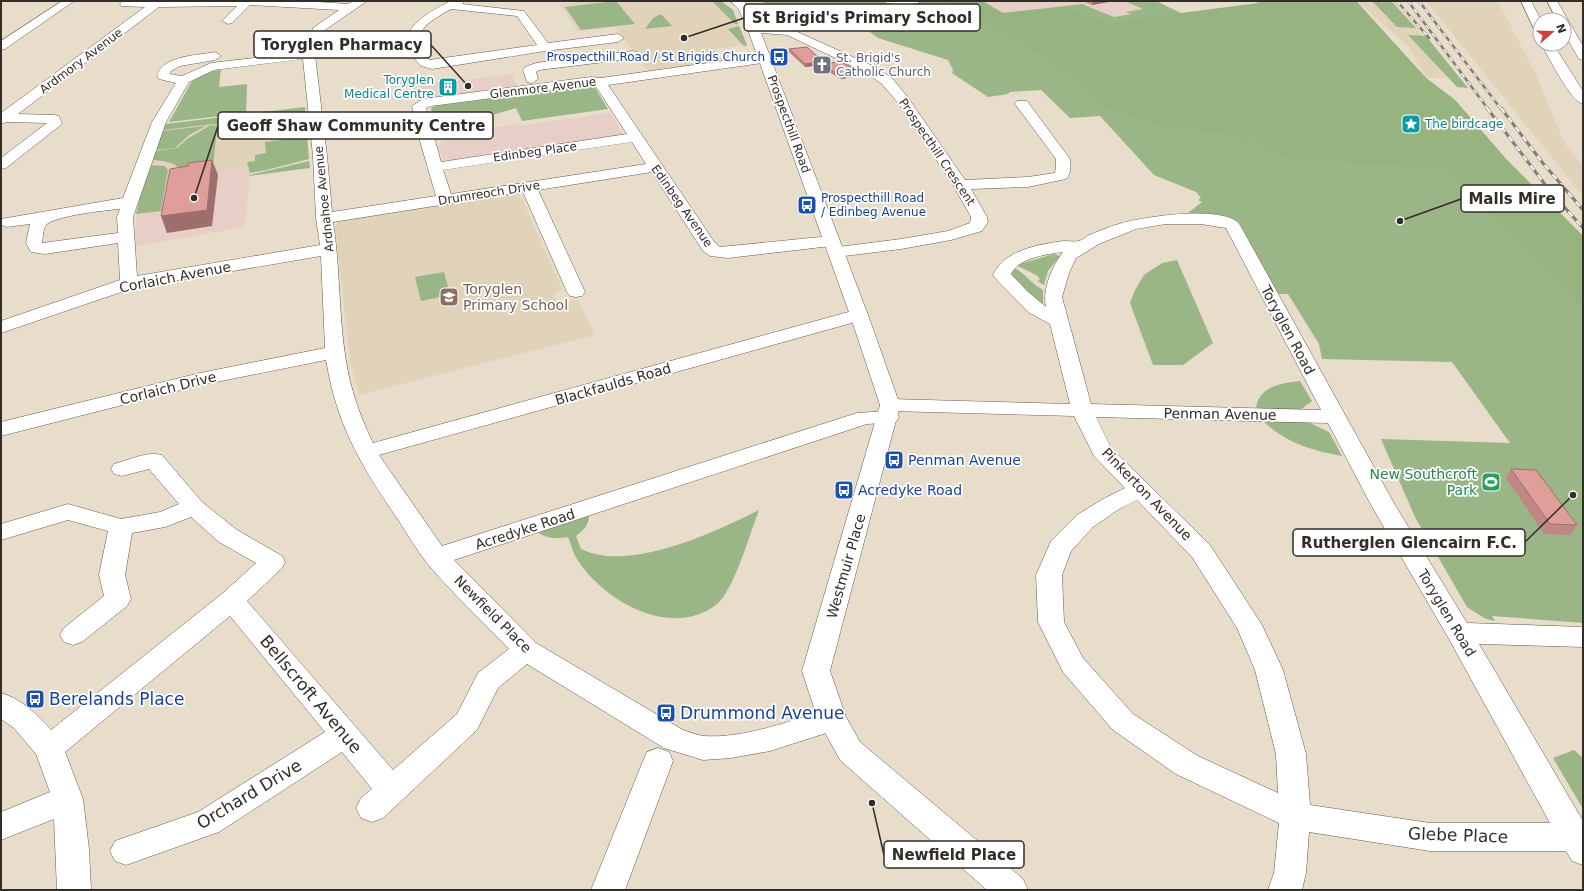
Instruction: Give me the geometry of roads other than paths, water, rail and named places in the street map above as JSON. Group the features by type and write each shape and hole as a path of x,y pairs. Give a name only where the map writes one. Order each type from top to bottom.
{"main road":[{"path":"1,46 69,1"},
{"name":"Prospecthill Road","path":"735,1 743,6 754,30 834,246"},
{"path":"889,1 916,1"},
{"path":"1526,1 1532,13"},
{"path":"1552,1 1558,12"},
{"path":"125,4 159,2 356,4"},
{"name":"Ardmory Avenue","path":"2,119 159,2"},
{"path":"228,21 247,2"},
{"path":"545,47 532,30 524,16 520,13 455,3 429,18 412,36 412,45 425,63 432,64 509,52 618,38"},
{"name":"Ardnahoe Avenue","path":"335,352 329,249 324,218 320,156 309,55 317,30 356,4"},
{"name":"Prospecthill Crescent","path":"754,30 789,32 869,69 885,79 904,102 961,185 979,217 980,222 976,227 951,235 901,244 834,246"},
{"path":"1572,37 1583,56"},
{"path":"509,52 520,68"},
{"path":"1552,52 1575,90 1583,100"},
{"path":"129,283 125,217 143,163 159,122 184,80 211,67 237,62 309,55"},
{"path":"532,79 529,70 536,67 633,55"},
{"path":"184,80 169,79 163,76 164,70 176,63 197,58 231,57 237,62"},
{"name":"Glenmore Avenue","path":"445,200 434,167 419,106 428,102 604,81 765,59"},
{"name":"Edinbeg Avenue","path":"595,60 604,81 600,83 654,167 709,247 716,252 728,254 834,246"},
{"path":"961,185 1028,182 1061,176 1064,167 1063,159 1022,104"},
{"path":"1,165 55,124 54,119 45,118 2,119"},
{"name":"Edinbeg Place","path":"434,167 635,137"},
{"name":"Drumreoch Drive","path":"324,218 654,167"},
{"path":"529,187 576,292"},
{"path":"7,222 131,202"},
{"path":"50,216 38,223 34,243 37,248 57,248 126,237"},
{"name":"Pinkerton Avenue","path":"1232,225 1218,221 1166,219 1133,224 1083,246 1069,255 1060,273 1053,297 1082,411 1102,451 1201,551 1249,625 1269,670 1291,754 1295,816 1290,873 1285,890"},
{"name":"Toryglen Road","path":"1232,225 1383,506 1459,633 1579,844"},
{"path":"1059,321 1049,318 1020,296 1002,275 1006,267 1027,255 1073,245 1083,246"},
{"path":"834,246 860,315 889,411"},
{"name":"Corlaich Avenue","path":"1,327 129,283 329,249"},
{"name":"Blackfaulds Road","path":"366,452 860,315"},
{"name":"Corlaich Drive","path":"1,429 200,379 335,352"},
{"name":"Newfield Place","path":"335,352 342,391 351,419 366,452 393,496 436,557 526,650 674,739 703,748 770,739 832,720"},
{"name":"Penman Avenue","path":"889,411 1082,411 1335,417"},
{"name":"Acredyke Road","path":"436,557 889,411"},
{"name":"Westmuir Place","path":"889,411 816,671 832,720 850,751 1011,890"},
{"path":"49,748 232,600 272,562 228,536 194,507 154,460 122,469"},
{"name":"Glebe Place","path":"1140,490 1111,504 1085,521 1060,547 1049,575 1051,622 1073,665 1123,722 1187,765 1295,816 1430,837 1579,844"},
{"path":"1,532 68,512 121,527 165,520 194,507"},
{"path":"73,635 118,599 112,575 121,527"},
{"name":"Bellscroft Avenue","path":"232,600 345,735 381,798 467,722 488,681 526,650"},
{"path":"1459,633 1583,637"},
{"path":"1,704 24,720 49,748 68,799 73,849 74,890"},
{"name":"Orchard Drive","path":"126,851 208,822 345,735"},
{"path":"608,890 658,761"},
{"path":"1,826 68,799"}],"railway":[{"path":"1397,1 1429,38"},
{"path":"1408,1 1488,109"},
{"path":"1419,1 1501,109"},
{"path":"1487,108 1550,191 1583,228"},
{"path":"1501,108 1542,162 1583,210"}],"place":[{"name":"St Brigid's Primary School","path":"684,38"},
{"name":"Prospecthill Road / St Brigids Church","path":"779,57"},
{"name":"St. Brigid's Catholic Church","path":"822,65"},
{"name":"Toryglen Pharmacy","path":"468,86"},
{"name":"Toryglen Medical Centre","path":"448,87"},
{"name":"The birdcage","path":"1411,124"},
{"name":"Geoff Shaw Community Centre","path":"194,198"},
{"name":"Prospecthill Road / Edinbeg Avenue","path":"807,205"},
{"name":"Malls Mire","path":"1400,221"},
{"name":"Toryglen Primary School","path":"449,297"},
{"name":"Penman Avenue","path":"894,460"},
{"name":"New Southcroft Park","path":"1491,482"},
{"name":"Acredyke Road","path":"844,490"},
{"name":"Rutherglen Glencairn F.C.","path":"1573,495"},
{"name":"Berelands Place","path":"35,699"},
{"name":"Drummond Avenue","path":"666,713"},
{"name":"Newfield Place","path":"872,803"}]}
